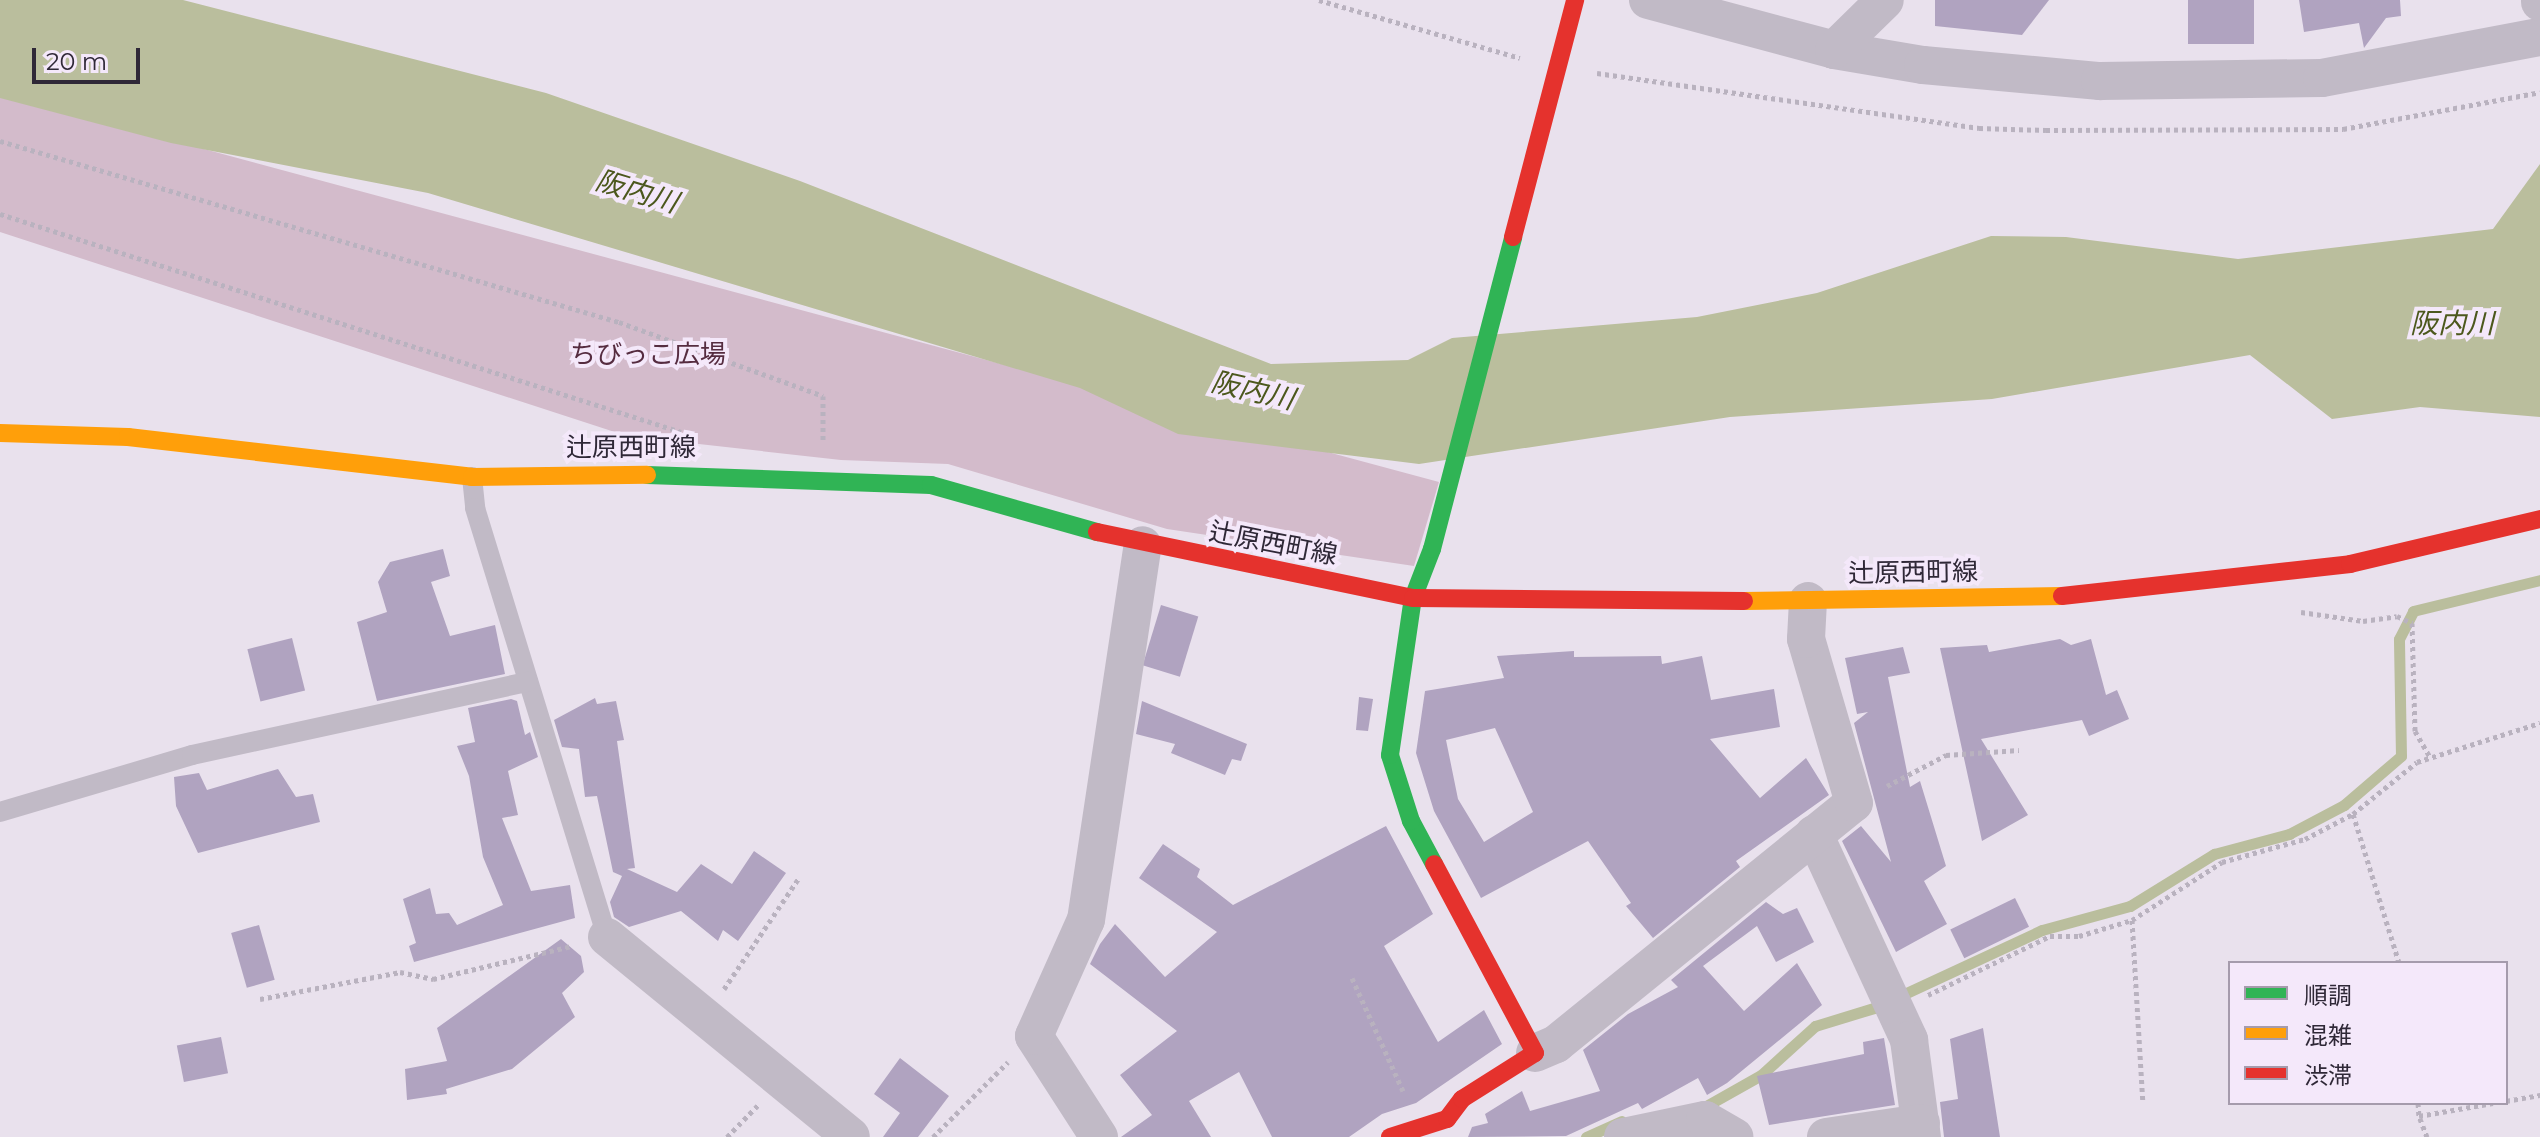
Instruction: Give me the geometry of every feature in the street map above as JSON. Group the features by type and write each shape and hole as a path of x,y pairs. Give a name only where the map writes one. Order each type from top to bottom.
{"main road":[{"path":"1390,1137 1443,1127 1462,1099 1535,1053 1411,821 1390,755 1413,598 1432,549 1575,0"},
{"name":"辻原西町線","path":"0,433 128,437 472,477 748,474 931,485 1143,545 1413,598 1808,601 2084,596 2180,587 2350,564 2540,519"}],"street":[{"path":"1648,0 1834,50 2017,76 2174,81 2373,72 2540,37"},
{"path":"1834,50 1885,0"},
{"path":"1099,1137 1034,1036 1086,920 1143,545"},
{"path":"1535,1053 1556,1044 1854,803 1806,639 1808,601"},
{"path":"1814,834 1909,1040 1921,1130 1826,1137"},
{"path":"607,937 851,1137"},
{"path":"1623,1137 1705,1120 1734,1137"}],"lane":[{"path":"472,477 475,508 607,937"},
{"path":"0,812 192,755 528,682"}],"path":[{"path":"1319,0 1555,68"},
{"path":"0,141 619,322 823,396 823,456"},
{"path":"0,214 690,435"},
{"path":"2397,616 2412,623 2415,731 2430,757"},
{"path":"1891,1002 2050,936 2079,936 2132,920 2222,862 2305,839 2353,814 2430,757 2540,723"},
{"path":"1854,803 1946,755 2019,750"},
{"path":"2353,814 2398,961"},
{"path":"706,1016 799,878"},
{"path":"2132,920 2143,1103"},
{"path":"260,999 400,972 433,979 607,937"},
{"path":"1352,978 1443,1127"},
{"path":"933,1137 1034,1036"},
{"path":"2508,1101 2540,1095"},
{"path":"2418,1105 2427,1137"},
{"path":"2419,1116 2482,1105"}],"green space":[{"name":"ちびっこ広場","path":"0,94 1439,482 1414,566 1167,529 948,464 841,460 627,436 0,232"}],"water":[{"name":"阪内川","path":"0,0 183,0 546,93 800,181 1271,364 1408,360 1452,338 1697,317 1817,293 1991,236 2066,237 2238,259 2493,229 2540,164 2540,417 2420,407 2332,419 2250,355 1992,399 1730,417 1419,464 1178,434 1080,388 428,193 171,143 0,98"}],"building":[{"path":"1935,0 2049,0 2022,35 1935,26"},
{"path":"2188,0 2254,0 2254,44 2188,44"},
{"path":"2299,0 2400,0 2401,16 2386,18 2364,48 2359,23 2304,32"},
{"path":"443,549 450,576 431,582 450,636 495,625 505,674 377,701 357,622 387,612 378,582 390,562"},
{"path":"1161,605 1198,616 1180,677 1143,665"},
{"path":"292,638 305,690 260,702 247,649"},
{"path":"2060,639 2071,645 2091,639 2106,695 2117,690 2129,719 2089,736 2082,720 1981,739 2028,815 1982,841 1940,648 1987,645 1989,652"},
{"path":"1903,647 1910,673 1888,677 1910,787 1920,781 1946,866 1924,881 1947,924 1896,952 1842,841 1861,826 1891,862 1854,723 1868,712 1857,714 1845,658"},
{"path":"1574,651 1574,657 1661,656 1662,664 1702,656 1711,700 1774,689 1780,727 1710,739 1760,798 1806,758 1829,795 1736,861 1740,867 1653,938 1626,906 1631,903 1588,841 1481,898 1434,811 1416,753 1425,691 1504,678 1497,656","holes":["1495,728 1533,812 1484,842 1458,799 1446,740"]},
{"path":"1359,697 1373,699 1368,731 1356,730"},
{"path":"595,698 597,704 616,701 624,740 617,741 635,868 627,869 677,892 701,864 732,884 754,851 786,873 738,941 723,930 718,941 681,911 629,927 614,917 610,902 622,876 613,872 597,796 585,797 579,749 562,747 554,720"},
{"path":"511,699 517,701 525,735 530,732 538,757 508,771 518,815 502,818 531,891 570,885 575,918 414,962 409,946 416,943 403,899 430,888 436,914 449,913 457,925 503,905 483,857 469,776 457,746 475,742 468,708"},
{"path":"1142,701 1247,744 1241,761 1232,759 1225,775 1171,753 1175,744 1136,734"},
{"path":"278,769 296,797 313,794 320,822 198,853 176,806 174,777 199,773 207,790"},
{"path":"1386,826 1433,914 1384,946 1438,1042 1484,1010 1502,1044 1416,1103 1382,1114 1349,1137 1272,1137 1239,1072 1189,1101 1211,1137 1121,1137 1152,1115 1120,1075 1177,1031 1090,964 1115,924 1165,977 1217,932 1139,878 1163,844 1200,869 1197,877 1233,905"},
{"path":"2015,898 2029,927 1964,958 1950,930"},
{"path":"1766,902 1783,914 1797,908 1814,942 1776,962 1757,926 1703,966 1744,1011 1797,963 1822,1005 1727,1083 1707,1095 1698,1078 1642,1109 1638,1103 1566,1136 1468,1137 1472,1127 1488,1123 1485,1114 1522,1091 1530,1111 1600,1091 1583,1050 1628,1014 1678,987 1671,980"},
{"path":"259,925 275,980 247,988 231,933"},
{"path":"561,939 581,956 584,972 562,993 575,1017 512,1069 446,1089 447,1094 407,1100 405,1069 447,1061 437,1028"},
{"path":"1983,1028 2000,1137 1944,1137 1940,1102 1958,1099 1950,1039"},
{"path":"221,1037 228,1073 184,1082 177,1046"},
{"path":"1884,1038 1895,1105 1769,1125 1757,1076 1864,1054 1863,1042"},
{"path":"900,1058 949,1096 918,1137 883,1137 900,1113 874,1094"}],"waterway":[{"path":"1699,1110 1761,1075 1815,1026 1874,1008 2042,930 2130,906 2214,854 2289,834 2344,805 2401,756 2399,639 2413,611 2540,580"},
{"path":"1586,1137 1622,1121"}],"traffic: fast":[{"path":"1434,864 1411,821 1390,755 1413,598 1432,549 1513,237"},
{"path":"647,475 931,485 1097,532"}],"traffic: slow":[{"path":"0,433 128,437 472,477 647,475"},
{"path":"1744,601 2062,596"}],"traffic: jam":[{"path":"1513,237 1575,0"},
{"path":"2062,596 2350,564 2540,519"},
{"path":"1097,532 1413,598 1744,601"},
{"path":"1390,1137 1447,1119 1462,1099 1535,1053 1434,864"}]}
